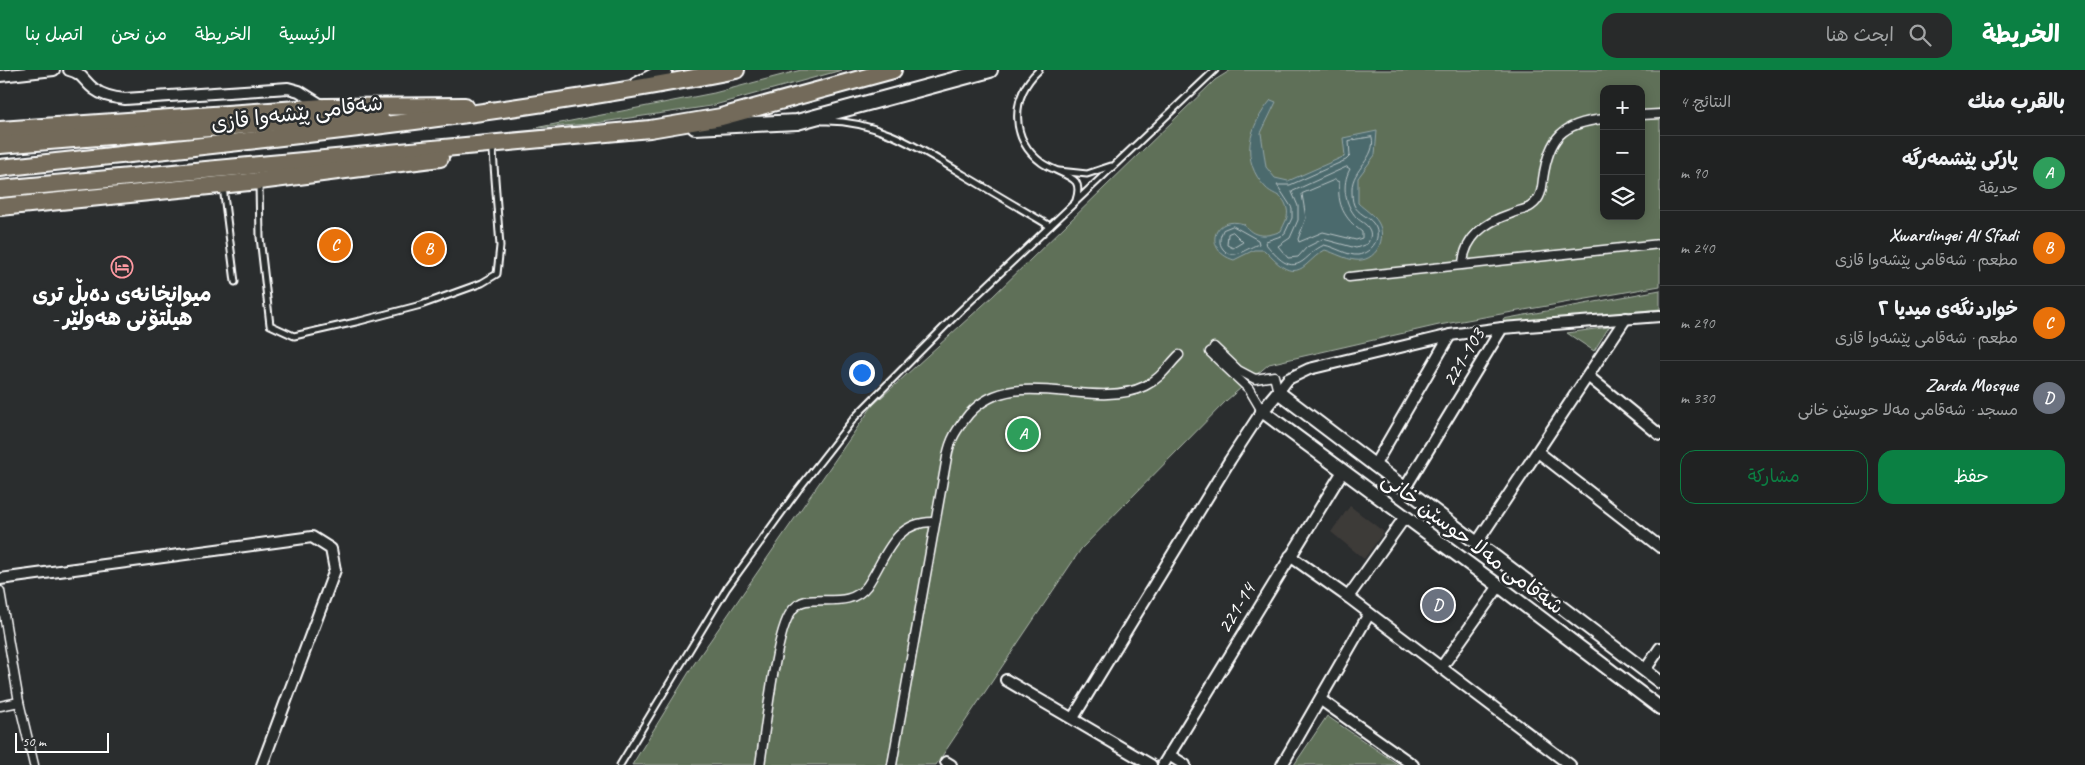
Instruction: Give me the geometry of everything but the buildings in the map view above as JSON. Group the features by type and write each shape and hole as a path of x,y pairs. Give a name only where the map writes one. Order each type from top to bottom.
{"highway":[{"name":"شەقامی پێشەوا قازی","path":"0,168 462,115 604,95 736,70"},
{"path":"0,189 650,130 721,117 893,70"},
{"name":"شەقامی پێشەوا قازی","path":"0,145 604,95"},
{"path":"0,130 325,107 464,106"},
{"path":"0,207 259,181 493,152 574,137"}],"main road":[{"path":"604,95 652,73 665,70"},
{"path":"650,130 797,122 990,70"}],"street":[{"path":"0,76 54,70"},
{"path":"76,71 94,89 108,97 125,99 288,88 299,91 325,107"},
{"path":"1645,115 1660,114"},
{"path":"1463,263 1464,249 1480,229 1501,216 1531,206 1543,191 1549,154 1559,133 1581,122 1600,120"},
{"path":"1349,277 1463,263 1660,244"},
{"name":"221-103","path":"1405,488 1502,328 1660,316"},
{"path":"1476,544 1589,377 1626,318"},
{"path":"1073,718 1230,460 1262,412 1294,375 1309,369 1450,335 1502,328"},
{"path":"1374,466 1450,335"},
{"path":"1262,412 1249,389 1212,349 1238,370 1255,380 1274,376 1278,392"},
{"path":"892,765 934,522 950,442 956,429 983,402 1007,391 1042,390 1070,393 1114,393 1144,387 1155,381 1179,355"},
{"path":"1589,377 1658,430"},
{"name":"شەقامی مەلا حوسێن خانی","path":"1278,392 1660,682"},
{"name":"شەقامی مەلا حوسێن خانی","path":"1262,412 1499,586 1660,708"},
{"path":"1538,452 1660,547"},
{"path":"1343,471 1356,453"},
{"name":"221-14","path":"1163,765 1343,471"},
{"path":"1348,597 1405,517"},
{"path":"760,765 779,646 790,612 797,605 806,601 835,601 856,596 866,586 886,550 903,531 921,522 934,522"},
{"path":"0,579 312,537 332,550 334,570 262,765"},
{"path":"1290,556 1348,597 1570,765"},
{"path":"1441,668 1499,586"},
{"path":"0,591 19,702 34,765"},
{"path":"1282,765 1369,614"},
{"path":"1645,670 1660,648"},
{"path":"1006,680 1151,765"},
{"path":"1321,700 1413,765"},
{"path":"0,706 19,702"},
{"path":"1169,756 1185,765"}],"lane":[{"path":"1039,70 1028,82 1019,98 1017,114 1018,131 1033,155 1076,183 1076,200"},
{"path":"620,765 727,588 840,436 870,400 1076,200 1215,70"},
{"path":"797,122 857,123 888,132 917,147 1050,226"},
{"path":"259,181 260,237 270,326 294,336 421,306 482,283 497,274 500,246 493,152"},
{"path":"1056,171 1087,174 1115,164"},
{"path":"222,184 236,282"}],"shaded area":[{"path":"1350,506 1384,532 1364,559 1331,532"}],"green space":[{"path":"801,70 842,70 711,106 589,124 535,128 714,93"},
{"path":"1231,70 1660,70 1660,286 1439,325 1269,364 1227,400 1081,549 936,765 632,765 694,664 873,405 993,296 1215,80"},
{"path":"1660,290 1660,309 1504,324 1503,319"},
{"path":"1609,327 1594,351 1567,333"},
{"path":"1327,716 1399,765 1294,765"}],"water":[{"path":"1271,100 1276,102 1261,133 1266,167 1275,178 1288,181 1345,156 1343,138 1377,131 1375,155 1358,178 1358,203 1378,222 1382,235 1378,248 1369,258 1355,260 1325,250 1306,265 1294,271 1278,264 1264,250 1254,250 1234,260 1224,255 1218,249 1215,235 1225,224 1233,222 1244,224 1256,234 1266,235 1281,231 1286,220 1286,204 1281,198 1266,188 1252,166 1250,155 1250,143 1257,121"}],"place":[{"name":"خواردنگەی میدیا ٢","path":"335,245"},
{"name":"Xwardingei Al Sfadi","path":"429,249"},
{"name":"میوانخانەی دەبڵ تری - هیڵتۆنی هەولێر","path":"122,267"},
{"name":"پارکی پێشمەرگە","path":"1023,434"},
{"name":"Zarda Mosque","path":"1438,605"}]}
